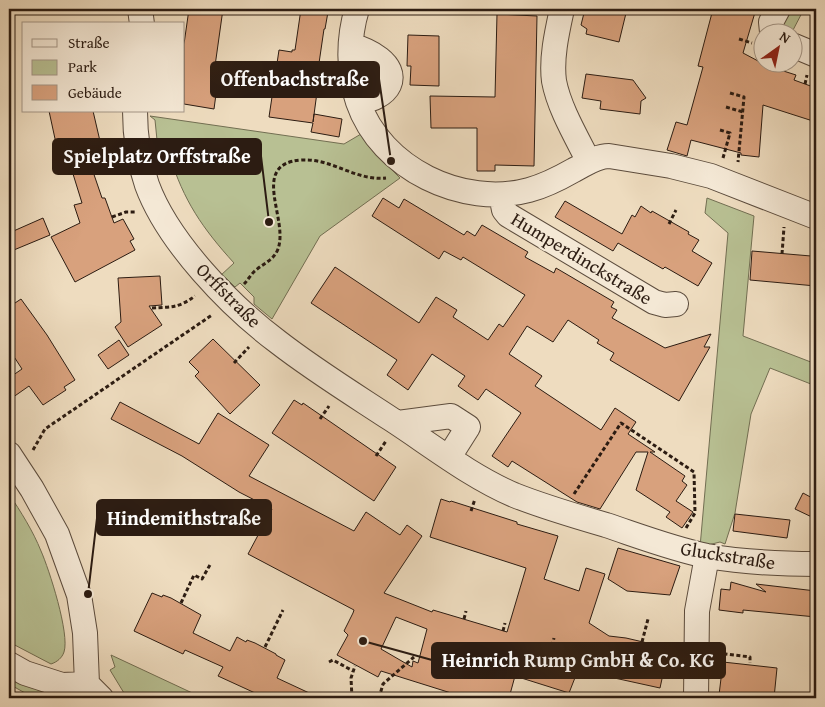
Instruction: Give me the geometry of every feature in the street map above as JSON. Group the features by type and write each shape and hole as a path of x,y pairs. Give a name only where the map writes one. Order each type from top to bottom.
{"street":[{"path":"140,9 142,22"},
{"name":"Humperdinckstraße","path":"357,9 352,28 351,46 352,72 358,103 385,145 408,166 424,177 454,189 472,193 501,194 529,190 552,181 600,156 609,156 694,171 747,189 816,217"},
{"path":"562,9 554,58 554,81 573,132 589,162"},
{"path":"771,22 778,9"},
{"path":"351,46 373,55 386,65 390,72 390,79 386,88 377,96 358,103"},
{"path":"802,49 816,55"},
{"name":"Orffstraße","path":"136,112 135,124 147,184 180,244 234,293 276,342 483,480 515,495 612,527"},
{"name":"Humperdinckstraße","path":"501,194 504,210 508,215 539,235 654,302 665,305 676,304"},
{"path":"398,423 451,416 468,427 449,457"},
{"path":"9,664 25,673 62,685 94,691 79,595 57,534 32,489 12,459"},
{"name":"Gluckstraße","path":"612,527 707,556 774,564 816,564"},
{"path":"696,698 698,597 707,556"}],"path":[{"path":"314,90 330,93"},
{"path":"730,94 744,97 739,155"},
{"path":"726,107 743,112"},
{"path":"720,130 730,133 722,162"},
{"path":"12,459 32,452 45,429 215,312 255,270 274,257 278,250 281,232 273,189 273,177 284,164 291,161 309,160 332,164 362,176 380,179 394,178 404,172 408,166"},
{"path":"669,224 676,210"},
{"path":"112,217 126,212 138,212"},
{"path":"152,308 173,308 183,305"},
{"path":"562,512 621,424 694,472 696,513 673,547"},
{"path":"181,603 194,575 202,579 211,563"},
{"path":"265,648 283,610"},
{"path":"464,619 466,611"},
{"path":"642,642 648,619"},
{"path":"503,631 505,623"},
{"path":"552,646 554,638"},
{"path":"696,651 750,657 750,663"},
{"path":"379,698 383,684 414,657"},
{"path":"328,662 333,660 352,671"},
{"path":"352,698 351,678 352,671 356,666"}],"green space":[{"path":"786,9 804,9 797,22 781,22"},
{"path":"150,116 344,144 361,134 370,148 400,178 320,236 272,319 254,304 254,297 240,283 235,287 226,278 221,278 220,276 234,263 195,213 181,186 170,156 151,160 153,154 150,141 157,140 155,120"},
{"path":"707,198 754,216 743,336 816,364 816,386 770,368 751,414 735,513 725,544 720,542 700,547 728,233 705,213"},
{"path":"9,494 27,522 38,544 58,602 64,631 64,652 57,661 51,664 9,642"},
{"path":"111,655 203,698 127,698 110,670 115,667"},
{"path":"9,674 38,690 59,698 34,698 9,684"}],"building":[{"path":"189,9 223,9 215,66 219,66 219,72 214,109 185,104 185,37"},
{"path":"301,9 328,12 318,70 320,70 314,114 342,119 339,137 311,132 313,123 269,117 279,50 292,52 292,50 295,50"},
{"path":"585,9 627,9 619,42 586,34 587,29 581,25"},
{"path":"713,9 756,9 743,53 752,58 752,72 787,72 796,75 794,80 816,88 816,122 763,105 759,157 741,155 741,153 691,140 687,156 667,150 676,122 687,125 703,67 698,66"},
{"path":"497,14 537,16 534,166 495,165 495,171 477,171 477,128 431,128 430,96 495,97"},
{"path":"408,35 439,36 439,86 410,85 411,66 407,66"},
{"path":"586,74 633,80 646,98 641,101 640,114 600,109 601,101 582,98"},
{"path":"49,112 93,112 103,154 88,157 102,198 105,198 114,223 123,219 134,239 130,241 135,250 75,282 51,237 80,223 74,205 82,203 69,161 63,163 60,147 57,148"},
{"path":"383,198 399,208 404,199 464,235 467,231 475,236 482,225 528,252 525,257 554,273 556,268 614,302 611,307 617,310 612,318 665,348 711,334 704,347 710,347 679,401 610,360 614,353 597,343 599,340 568,320 553,342 527,326 509,354 542,376 535,386 601,430 615,408 636,422 628,434 655,452 650,452 685,476 682,481 687,485 676,501 693,512 682,528 666,517 670,512 636,490 648,452 636,452 600,509 577,502 512,461 508,467 492,456 521,413 486,389 478,400 458,386 465,376 432,354 408,390 387,375 397,360 311,303 335,267 419,323 436,297 457,310 453,317 488,340 499,324 503,327 525,295 463,257 461,260 444,251 439,259 372,216"},
{"path":"565,201 622,234 632,215 635,217 641,206 689,232 688,234 699,240 692,251 712,263 698,286 665,267 663,269 618,243 613,251 555,217"},
{"path":"43,218 50,235 9,252 9,233"},
{"path":"752,251 811,256 811,262 816,263 816,286 750,280"},
{"path":"160,276 162,305 149,306 162,325 128,347 115,327 121,322 118,278"},
{"path":"21,299 47,335 75,380 64,387 66,390 43,405 29,386 9,400 9,378 22,369 9,349 9,307"},
{"path":"213,339 260,385 230,414 195,376 199,372 189,362"},
{"path":"119,340 129,355 108,369 98,355"},
{"path":"294,400 302,405 303,403 396,467 374,501 272,433"},
{"path":"120,402 199,444 218,413 269,445 249,476 354,531 366,512 400,535 407,525 422,536 384,593 432,612 433,610 507,632 526,568 430,537 441,499 558,536 544,579 579,591 586,568 605,574 589,623 609,636 656,645 655,649 668,651 660,688 578,670 569,693 515,676 509,698 467,698 381,671 378,677 337,655 348,635 344,631 354,610 248,554 272,509 239,492 182,456 111,419","holes":["396,617 427,629 418,663 413,661 412,667 381,649"]},
{"path":"803,493 816,500 816,519 795,509"},
{"path":"735,514 790,520 787,538 733,531"},
{"path":"618,548 680,566 670,595 627,591 608,579"},
{"path":"731,582 766,592 756,584 816,591 816,617 743,610 743,613 719,610 721,589 730,590"},
{"path":"152,593 171,598 201,615 193,633 230,651 237,637 246,642 247,640 255,643 276,654 285,660 277,678 320,698 266,698 218,676 223,667 185,650 183,654 134,631"},
{"path":"723,662 777,668 774,698 732,698 719,695"}],"place":[{"name":"Offenbachstraße","path":"391,161"},
{"name":"Spielplatz Orffstraße","path":"269,222"},
{"name":"Hindemithstraße","path":"88,594"},
{"name":"Heinrich Rump GmbH & Co. KG","path":"363,641"}]}
